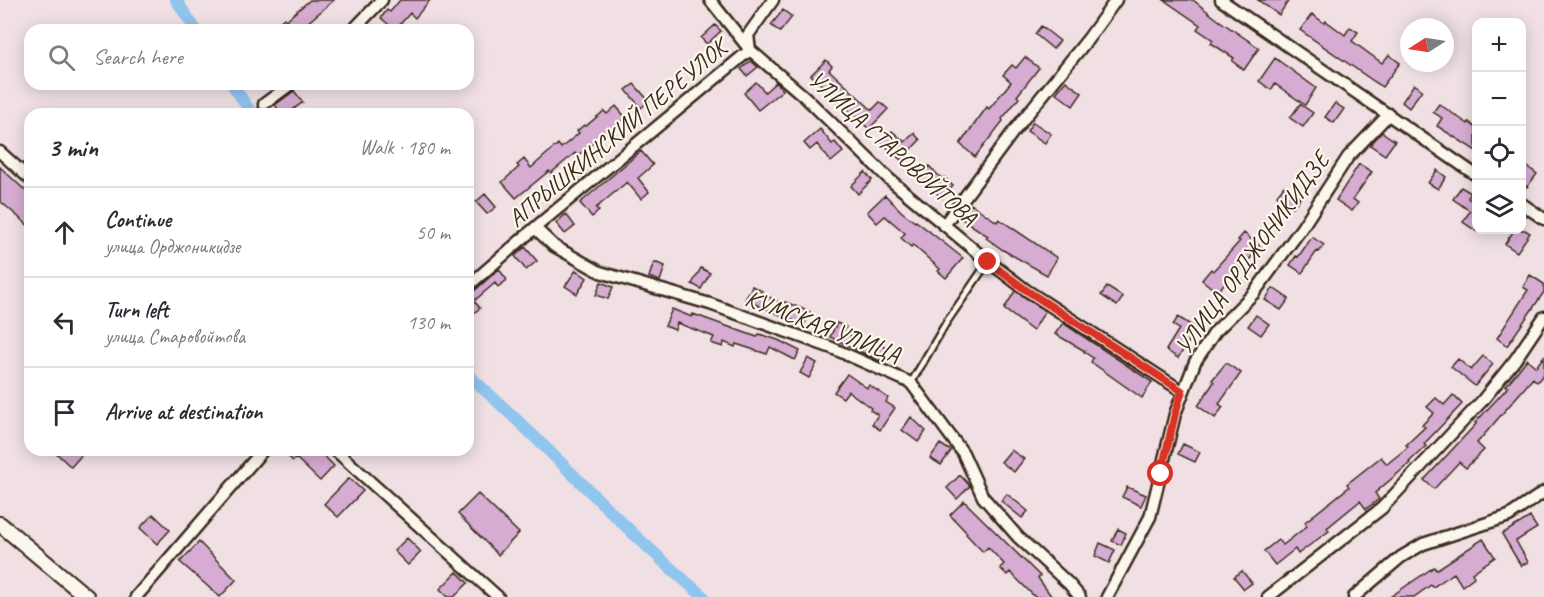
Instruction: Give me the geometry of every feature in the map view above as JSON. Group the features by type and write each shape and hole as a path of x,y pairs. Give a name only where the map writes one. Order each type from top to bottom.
{"street":[{"path":"359,24 382,0"},
{"name":"УЛИЦА СТАРОВОЙТОВА","path":"710,0 750,50 805,97 889,179 988,262 1026,290 1182,391"},
{"name":"АПРЫШКИНСКИЙ ПЕРЕУЛОК","path":"474,281 750,50 748,35 772,0"},
{"path":"944,225 1116,0"},
{"path":"1221,0 1472,172"},
{"path":"264,104 283,90"},
{"name":"УЛИЦА ОРДЖОНИКИДЗЕ","path":"1107,597 1150,517 1175,414 1195,362 1215,332 1254,293 1301,229 1348,158 1389,114"},
{"path":"0,152 24,174"},
{"path":"1526,207 1544,219"},
{"name":"КУМСКАЯ УЛИЦА","path":"535,228 554,246 600,272 710,304 821,344 911,383 963,453 983,497 1018,537 1080,597"},
{"path":"1268,597 1382,508 1482,401 1515,360 1544,317"},
{"path":"136,597 258,456"},
{"path":"341,456 498,597"},
{"path":"1354,597 1401,557 1423,544 1509,516 1544,492"},
{"path":"0,524 87,597"}],"lane":[{"path":"911,383 946,323 988,262"}],"building":[{"path":"310,0 334,0 306,24 277,24 284,18 286,20"},
{"path":"400,0 430,0 415,18 410,13 400,24 388,24 381,18 387,10 390,12"},
{"path":"1164,0 1193,0 1259,48 1244,70 1232,61 1234,58 1211,43 1213,40 1197,29 1200,25"},
{"path":"1258,0 1289,0 1279,15"},
{"path":"783,10 792,17 780,32 771,25"},
{"path":"1312,14 1345,35 1350,27 1358,32 1352,41 1382,63 1389,55 1400,63 1382,87 1300,30"},
{"path":"715,25 721,31 707,44 701,38"},
{"path":"1041,26 1060,41 1053,49 1035,34"},
{"path":"1025,57 1039,68 975,157 960,144 987,107 989,109 1011,82 1003,75 1012,65 1016,68"},
{"path":"1275,58 1316,88 1305,105 1275,84 1271,90 1259,81"},
{"path":"826,60 832,66 829,70 872,110 880,102 888,109 869,129 811,75"},
{"path":"751,61 758,67 747,76 741,69"},
{"path":"1066,81 1082,93 1073,106 1056,93"},
{"path":"756,82 765,92 776,82 783,90 758,110 744,93"},
{"path":"634,84 649,101 641,108 626,90"},
{"path":"1414,84 1422,90 1409,108 1402,102"},
{"path":"294,91 303,102 295,108 277,108 275,105"},
{"path":"1335,103 1344,109 1334,123 1325,117"},
{"path":"1300,104 1313,113 1303,127 1290,118"},
{"path":"1439,104 1472,125 1472,148 1437,126 1442,118 1433,112"},
{"path":"616,106 626,118 577,156 575,153 551,173 549,171 516,198 502,182 519,167 517,165 524,159 531,168 558,144 561,148 579,133 577,131 584,125 586,126 604,111 607,114"},
{"path":"1033,122 1051,134 1045,143 1027,131"},
{"path":"820,129 832,144 835,142 843,152 831,162 817,144 810,150 804,143"},
{"path":"892,131 905,142 914,133 920,140 901,160 881,142"},
{"path":"1382,132 1395,141 1385,155 1370,145"},
{"path":"641,151 653,165 638,178 649,192 641,199 627,182 596,208 599,211 592,217 580,203"},
{"path":"1359,164 1372,172 1353,199 1358,203 1352,211 1336,200"},
{"path":"929,166 953,186 942,198 918,177"},
{"path":"1526,166 1537,174 1526,186"},
{"path":"0,167 24,189 24,222 0,201"},
{"path":"1437,170 1446,177 1438,189 1428,183"},
{"path":"865,172 872,180 858,194 851,186"},
{"path":"1284,186 1300,198 1293,207 1277,195"},
{"path":"1461,187 1471,193 1468,198 1472,201 1472,228 1463,222 1470,211 1453,199"},
{"path":"485,194 496,207 487,214 476,202"},
{"path":"885,195 902,212 963,258 946,278 938,271 940,269 913,245 911,247 901,238 905,233 885,216 877,223 867,212"},
{"path":"971,204 997,222 999,219 1057,258 1047,275 1003,250 986,238 988,236 962,219"},
{"path":"566,214 575,226 565,234 556,223"},
{"path":"1526,231 1530,233 1517,252 1505,244 1511,234 1526,234"},
{"path":"1244,233 1262,248 1217,292 1202,280 1240,241 1238,240"},
{"path":"1312,237 1324,245 1302,273 1290,265"},
{"path":"525,247 537,261 526,270 515,256"},
{"path":"654,262 665,266 660,281 649,277"},
{"path":"701,268 710,273 701,289 692,284"},
{"path":"499,269 507,280 498,287 495,283 474,301 474,291"},
{"path":"576,270 587,278 577,294 565,286"},
{"path":"1530,275 1544,284 1544,292 1507,346 1497,338 1528,290 1523,287"},
{"path":"601,282 613,287 608,299 596,295"},
{"path":"752,286 783,304 785,302 810,312 804,325 745,300"},
{"path":"1107,287 1123,297 1117,306 1101,295"},
{"path":"1273,288 1289,299 1281,310 1265,300"},
{"path":"1015,291 1045,311 1033,331 1004,309"},
{"path":"474,301 480,308 474,313"},
{"path":"672,309 692,317 693,314 757,337 759,334 778,340 800,351 795,360 770,347 767,354 736,344 735,347 724,342 723,347 711,343 714,337 677,323 675,330 665,326"},
{"path":"1256,315 1269,324 1261,335 1248,326"},
{"path":"1178,317 1197,329 1178,358 1166,350 1179,329 1173,325"},
{"path":"837,323 846,327 843,332 869,345 871,340 887,348 880,361 830,337"},
{"path":"1063,323 1152,382 1142,398 1091,362 1093,358 1085,351 1055,334"},
{"path":"1483,356 1493,364 1475,386 1451,367 1458,359 1471,370"},
{"path":"1544,356 1544,374 1537,382 1533,378 1477,443 1484,450 1466,468 1459,462 1434,489 1424,480 1508,387 1506,386 1527,359 1536,367"},
{"path":"808,358 817,363 809,378 800,373"},
{"path":"1226,363 1241,373 1219,404 1223,407 1215,418 1198,406 1214,382 1212,380"},
{"path":"847,374 867,388 869,385 888,398 886,402 895,408 880,430 872,424 878,415 870,410 871,408 848,391 843,398 834,392"},
{"path":"1453,395 1462,404 1424,444 1426,446 1410,463 1375,493 1379,499 1366,509 1360,501 1327,528 1329,531 1298,554 1295,549 1275,565 1264,551 1278,540 1283,545 1307,526 1305,522 1349,487 1347,484 1381,457 1387,464 1408,447 1406,445 1425,427 1422,425 1434,413 1427,407 1436,398 1444,405"},
{"path":"911,417 926,431 918,442 902,430"},
{"path":"940,444 951,451 941,465 930,458"},
{"path":"1183,444 1200,452 1195,462 1178,454"},
{"path":"1011,450 1024,459 1014,472 1001,462"},
{"path":"59,456 81,456 71,467"},
{"path":"288,456 324,456 334,466 320,481 296,458 293,461"},
{"path":"960,475 970,486 957,499 947,488"},
{"path":"349,478 363,491 338,517 324,504"},
{"path":"1127,487 1146,495 1141,506 1122,497"},
{"path":"478,494 519,533 498,555 458,514"},
{"path":"1007,494 1028,511 1022,518 1001,501"},
{"path":"964,501 1040,576 1038,578 1052,597 1035,597 1010,572 1007,575 1000,568 1004,564 988,547 983,552 966,534 950,515"},
{"path":"153,514 170,530 157,544 140,528"},
{"path":"1530,517 1537,528 1516,541 1528,562 1521,566 1502,534"},
{"path":"1118,529 1126,533 1121,545 1112,541"},
{"path":"407,538 421,552 408,565 394,551"},
{"path":"1483,539 1495,557 1472,573 1474,577 1462,586 1454,573 1414,597 1390,597 1434,567 1436,570"},
{"path":"199,542 236,580 220,597 180,562"},
{"path":"1100,543 1115,550 1109,563 1095,556"},
{"path":"1242,571 1252,583 1244,589 1234,577"},
{"path":"457,572 468,583 454,597 448,597 440,589"}],"waterway":[{"path":"176,0 192,24"},
{"path":"236,90 248,108"},
{"path":"474,380 673,571 704,597"}],"route":[{"path":"988,262 1026,290 1182,391 1161,474"}]}
